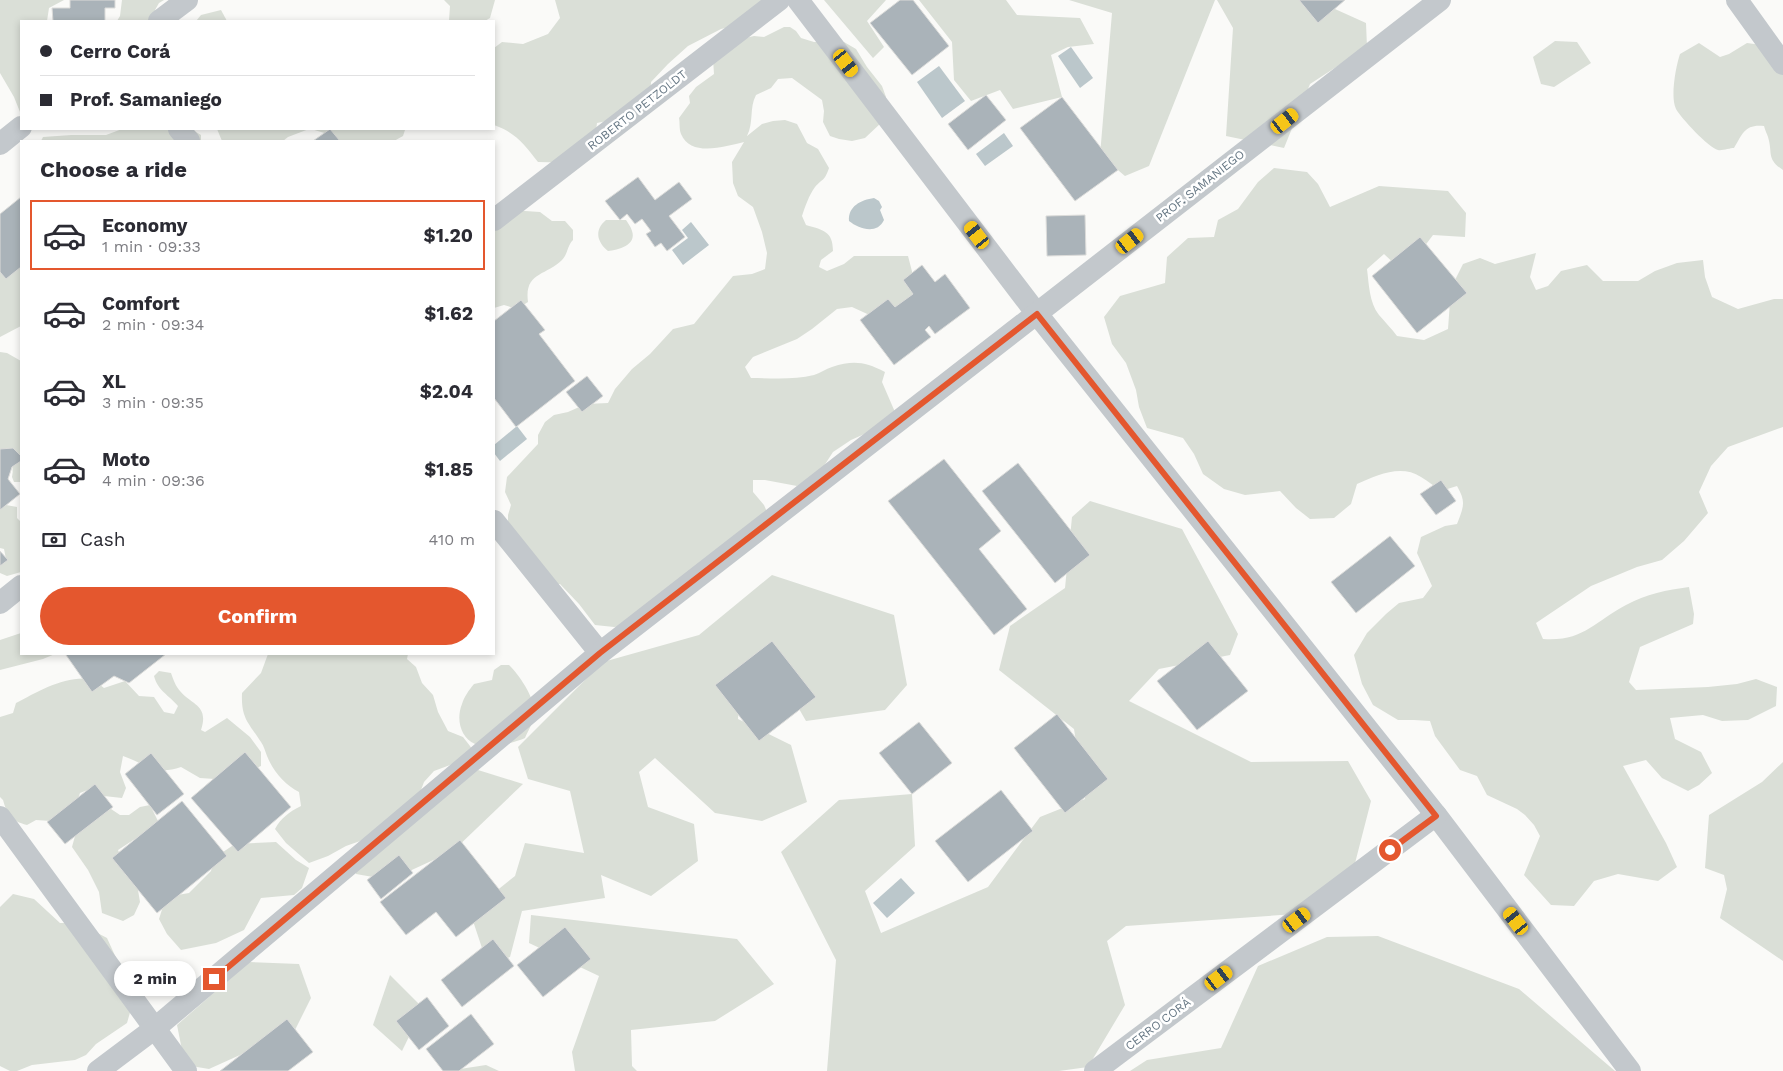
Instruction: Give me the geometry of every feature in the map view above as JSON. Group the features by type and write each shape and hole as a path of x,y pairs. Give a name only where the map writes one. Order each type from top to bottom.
{"street":[{"path":"160,20 187,0"},
{"name":"ROBERTO PETZOLDT","path":"495,219 779,0"},
{"path":"798,0 1037,314 1436,816 1630,1071"},
{"name":"PROF. SAMANIEGO","path":"98,1071 154,1029 600,653 1440,0"},
{"path":"1737,0 1783,64"},
{"path":"0,144 20,128"},
{"path":"180,130 188,140"},
{"path":"495,522 600,653"},
{"path":"0,603 20,587"},
{"name":"CERRO CORÁ","path":"1095,1071 1436,816"},
{"path":"0,817 186,1071"}],"shaded area":[{"path":"0,0 64,0 49,8 47,20 20,20 20,112 14,97 0,73"},
{"path":"122,0 164,0 159,3 155,10 160,20 118,20"},
{"path":"444,0 495,0 490,18 487,20 449,20 450,6"},
{"path":"555,0 768,0 734,26 721,29 688,46 651,82 650,103 617,119 597,123 595,138 578,163 538,162 514,135 495,125 495,47 502,42 523,44 548,34 560,18"},
{"path":"824,0 886,0 867,21 884,47 873,58"},
{"path":"919,0 1006,0 1017,15 1080,18 1094,44 1068,47 1051,55 1062,97 1013,109 1000,90 971,101 954,80 952,42"},
{"path":"1069,0 1215,0 1149,166 1125,176 1100,155 1112,13"},
{"path":"1217,0 1315,0 1366,23 1367,47 1310,84 1284,148 1226,136 1233,28"},
{"path":"221,10 226,20 197,20 201,15"},
{"path":"784,27 790,27 801,38 814,42 844,42 856,49 882,86 886,97 882,122 865,138 852,141 830,136 823,122 822,100 792,78 778,79 771,88 756,95 747,136 762,124 773,121 785,120 797,124 807,143 818,149 829,168 825,178 815,187 807,201 802,216 806,225 826,232 833,244 833,251 821,260 819,267 827,271 844,264 854,256 908,256 914,279 922,293 876,318 852,307 837,309 797,339 753,357 745,367 751,378 799,378 814,375 847,363 871,366 885,372 882,382 898,419 851,440 833,452 820,472 797,486 765,480 753,480 753,492 764,505 770,519 630,626 595,625 560,584 549,586 508,533 508,515 511,505 505,492 507,477 538,444 538,435 545,422 554,415 568,412 586,404 608,403 615,389 632,369 650,354 673,329 694,324 733,276 752,274 765,269 767,253 753,207 738,196 733,183 732,162 744,142 719,148 693,146 681,134 679,118 690,103 689,96 696,87 714,74 713,59 741,39 754,36 764,37"},
{"path":"1555,41 1577,42 1591,63 1554,87 1541,84 1533,57"},
{"path":"1699,43 1720,57 1747,43 1783,48 1783,170 1772,159 1764,126 1749,128 1742,134 1734,148 1718,150 1695,132 1676,109 1674,104 1675,74 1680,54"},
{"path":"1071,47 1093,78 1080,88 1058,56"},
{"path":"939,66 965,101 942,118 917,82"},
{"path":"119,130 193,130 201,135 201,140 42,140 43,137 106,135"},
{"path":"217,130 306,130 284,140 222,140"},
{"path":"314,130 405,130 403,136 396,140 335,140 331,135"},
{"path":"1004,133 1013,146 985,166 976,154"},
{"path":"1274,168 1307,172 1318,184 1330,207 1379,186 1448,191 1466,213 1465,237 1433,235 1418,255 1400,269 1384,254 1367,269 1373,304 1379,315 1397,336 1424,340 1448,329 1451,288 1463,264 1480,258 1495,264 1536,253 1530,277 1536,290 1548,286 1561,271 1587,265 1603,281 1638,281 1655,271 1677,263 1703,260 1705,277 1712,297 1738,309 1774,299 1783,299 1783,427 1728,447 1711,466 1699,492 1708,513 1684,541 1662,560 1637,567 1591,586 1536,623 1543,639 1568,637 1588,630 1615,611 1641,598 1689,587 1694,614 1693,624 1640,647 1629,682 1636,690 1708,687 1737,684 1756,679 1777,687 1776,706 1748,720 1722,721 1703,715 1670,718 1675,739 1701,752 1712,773 1699,785 1688,791 1662,778 1646,760 1623,766 1666,843 1677,867 1658,881 1618,874 1594,881 1574,906 1551,905 1524,875 1540,836 1534,825 1517,809 1487,795 1477,776 1460,770 1435,736 1430,721 1398,720 1373,705 1362,684 1354,655 1367,633 1399,603 1423,598 1432,586 1417,553 1421,537 1445,526 1457,524 1463,500 1457,486 1441,491 1413,473 1405,471 1389,472 1357,484 1351,504 1334,518 1310,519 1296,508 1280,491 1245,495 1224,489 1203,474 1194,454 1183,438 1147,428 1126,363 1112,344 1104,317 1120,296 1165,283 1167,257 1188,238 1214,237 1218,220 1238,209 1258,182"},
{"path":"874,198 879,201 882,207 880,210 884,220 881,225 877,228 868,229 849,221 851,211 856,205 864,200"},
{"path":"510,210 540,212 552,221 565,221 573,230 573,240 562,260 533,280 529,285 528,302 517,309 504,305 495,308 495,213"},
{"path":"606,220 626,220 633,236 626,246 608,251 601,244 598,232"},
{"path":"691,222 709,245 683,265 672,250 688,238 682,230"},
{"path":"20,246 20,327 0,337 0,265"},
{"path":"0,352 7,353 20,360 20,482 14,482 12,477 13,468 0,450"},
{"path":"517,426 527,439 500,461 495,454 495,444"},
{"path":"1090,501 1182,529 1238,634 1230,655 1159,669 1129,701 1251,762 1348,761 1371,801 1353,871 1295,914 1126,926 1107,941 1125,1005 1088,1067 1059,1071 827,1071 836,960 781,852 839,800 912,794 915,846 865,891 881,933 988,887 1040,817 1085,799 1074,729 999,670 1010,626 1065,588 1072,517"},
{"path":"6,505 17,507 17,518 20,521 20,572 7,576 0,573 0,564 6,559 4,549 0,548 0,508"},
{"path":"772,575 894,615 907,685 885,710 806,721 771,660 741,673 738,719 791,745 807,802 762,821 715,813 655,758 639,772 648,807 694,824 698,861 651,896 601,875 605,898 522,911 510,957 488,966 470,912 515,876 525,843 584,853 570,791 528,779 518,747 603,662 699,635"},
{"path":"20,633 20,655 53,655 0,670 0,640"},
{"path":"268,655 408,655 407,659 416,667 422,683 433,695 438,712 448,731 463,737 477,755 434,771 424,782 418,798 363,840 309,863 286,843 275,829 286,816 301,806 299,792 280,777 244,714 242,693 261,673"},
{"path":"501,665 509,665 518,675 530,695 534,709 532,724 525,738 500,745 480,746 470,741 463,732 459,716 460,710 465,696 474,684 492,680 494,670"},
{"path":"159,671 171,673 179,689 201,711 203,722 201,730 205,732 227,718 250,737 261,752 261,766 229,780 200,778 181,767 157,770 123,756 120,772 126,788 122,798 104,796 95,787 80,793 76,804 51,821 36,820 27,825 10,816 0,797 0,717 13,713 16,703 42,690 61,682 81,678 96,681 104,688 125,681 139,696 154,697 164,712 174,714 178,706 161,689 156,681 154,676"},
{"path":"1783,762 1783,961 1720,918 1727,889 1724,875 1705,868 1709,815 1762,782"},
{"path":"478,770 523,784 453,851 390,880 356,874 349,852"},
{"path":"150,805 158,821 118,850 137,884 140,902 134,915 123,921 102,913 99,892 88,870 72,847 75,836 92,822 100,812 111,809 120,815 129,815 140,807"},
{"path":"276,842 296,860 309,868 302,888 294,895 261,898 244,930 216,943 181,950 167,934 159,919 166,897 189,893 211,871 214,858 235,844"},
{"path":"901,878 915,893 887,918 873,903"},
{"path":"13,894 34,899 60,923 73,923 107,938 122,971 131,1009 127,1023 96,1044 86,1055 75,1060 32,1065 17,1071 10,1071 0,1066 0,907"},
{"path":"531,915 737,939 774,984 715,1021 631,1030 632,1066 637,1071 575,1071 572,1052 599,976 529,943"},
{"path":"1378,936 1519,989 1615,1071 1130,1071 1147,1060 1221,1048 1258,966 1327,937"},
{"path":"249,962 299,964 311,998 295,1030 209,1069 185,1065 177,1025"},
{"path":"390,975 423,1008 402,1051 373,1025"},
{"path":"486,1065 499,1071 447,1071"}],"building":[{"path":"70,0 115,0 115,8 105,8 105,20 53,20 52,8 70,8"},
{"path":"900,0 913,0 949,46 912,75 870,23"},
{"path":"1299,0 1345,0 1318,23"},
{"path":"986,95 1006,120 968,150 948,124"},
{"path":"1062,97 1118,170 1075,201 1020,128"},
{"path":"331,130 339,140 314,140"},
{"path":"638,177 655,200 679,182 692,199 669,216 685,237 667,251 661,243 655,247 646,234 651,231 642,219 635,224 627,214 620,220 605,201"},
{"path":"20,198 20,268 6,279 0,272 0,214"},
{"path":"1085,215 1086,255 1047,256 1046,216"},
{"path":"1420,237 1467,293 1417,333 1372,276"},
{"path":"922,265 935,282 945,274 970,308 935,334 929,326 925,330 931,337 894,365 860,320 888,299 895,307 913,294 903,280"},
{"path":"521,300 545,330 539,334 575,381 516,427 495,399 495,320"},
{"path":"587,376 603,396 582,412 566,392"},
{"path":"13,448 20,455 20,462 12,467 8,479 20,494 0,510 0,449"},
{"path":"944,459 1001,531 979,549 1027,609 994,635 888,501"},
{"path":"1018,463 1090,555 1055,583 982,491"},
{"path":"1441,480 1456,501 1436,515 1420,494"},
{"path":"1390,536 1415,566 1356,613 1331,582"},
{"path":"0,551 8,560 0,566"},
{"path":"772,641 816,697 759,741 715,685"},
{"path":"1208,641 1248,691 1197,730 1157,681"},
{"path":"66,655 165,655 129,683 114,676 92,692"},
{"path":"1057,714 1108,779 1065,813 1014,748"},
{"path":"919,722 952,763 912,794 879,753"},
{"path":"245,752 291,807 238,852 191,798"},
{"path":"151,753 184,794 157,815 125,774"},
{"path":"95,784 113,807 65,844 47,822"},
{"path":"1001,790 1033,831 968,882 935,841"},
{"path":"182,801 227,856 157,913 112,858"},
{"path":"460,840 506,898 456,937 436,912 406,935 380,902"},
{"path":"399,855 413,873 381,899 367,880"},
{"path":"565,927 591,959 543,997 517,965"},
{"path":"493,939 514,966 462,1007 441,980"},
{"path":"427,997 449,1026 419,1050 396,1021"},
{"path":"471,1014 494,1044 459,1071 443,1071 426,1049"},
{"path":"287,1019 313,1052 288,1071 220,1071"}],"route":[{"path":"214,979 600,653 1037,314 1436,816 1390,850"}]}
